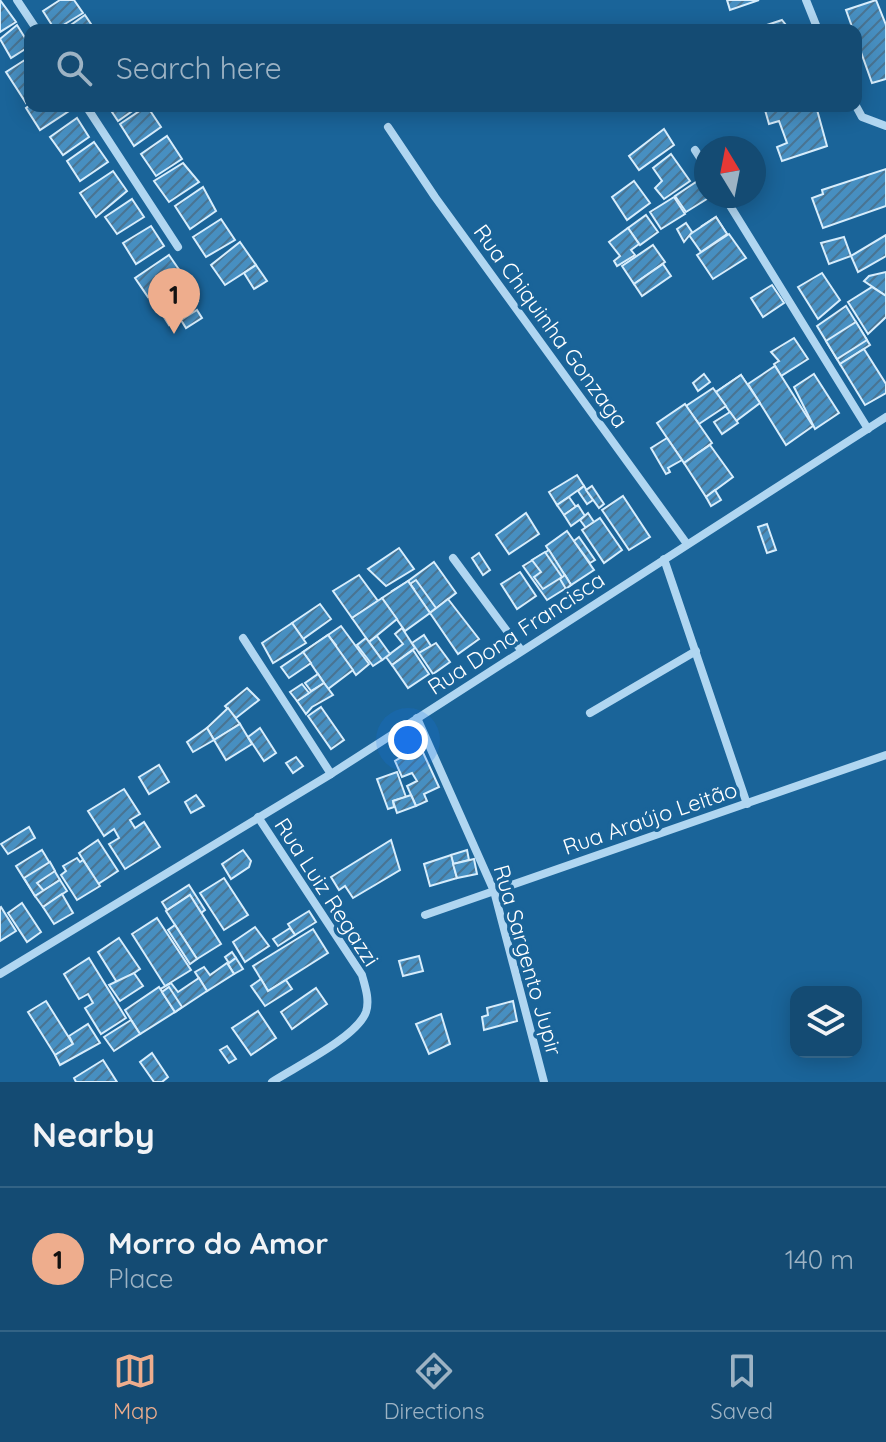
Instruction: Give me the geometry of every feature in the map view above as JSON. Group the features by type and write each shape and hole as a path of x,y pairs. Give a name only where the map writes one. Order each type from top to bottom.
{"street":[{"path":"17,0 33,24"},
{"path":"806,0 816,24"},
{"path":"90,112 178,247"},
{"path":"859,112 862,117 886,126"},
{"name":"Rua Chiquinha Gonzaga","path":"388,127 435,197 687,544"},
{"path":"731,208 868,429"},
{"name":"Rua Dona Francisca","path":"0,974 331,774 886,417"},
{"path":"453,558 521,650"},
{"path":"664,559 747,804"},
{"path":"243,638 331,774"},
{"path":"590,713 696,651"},
{"name":"Rua Sargento Jupir","path":"417,718 494,891 544,1082"},
{"name":"Rua Araújo Leitão","path":"425,915 886,755"},
{"name":"Rua Luiz Regazzi","path":"258,817 362,975 367,994 366,1012 354,1029 272,1082"}],"building":[{"path":"0,0 16,22 0,32"},
{"path":"60,0 74,0 83,13 65,24 51,24 43,11"},
{"path":"727,0 759,0 730,10"},
{"path":"876,0 886,25 886,79 872,83 862,55 862,24 851,24 846,10"},
{"path":"85,15 91,24 72,24"},
{"path":"17,25 24,36 24,50 11,58 0,39"},
{"path":"24,61 24,100 6,72"},
{"path":"29,112 67,112 40,130"},
{"path":"112,112 131,112 118,121"},
{"path":"138,112 151,112 161,127 134,146 120,124"},
{"path":"766,112 818,112 827,146 782,161 777,147 787,143 779,121 769,124"},
{"path":"77,118 89,137 63,155 50,137"},
{"path":"664,129 674,145 639,170 629,156"},
{"path":"167,136 182,159 156,176 141,154"},
{"path":"94,142 108,162 80,181 67,161"},
{"path":"671,154 690,181 664,199 655,188 662,181 653,168"},
{"path":"183,163 199,182 169,202 154,181"},
{"path":"886,169 886,206 823,228 812,198 823,194 822,190"},
{"path":"113,171 127,191 96,217 80,193"},
{"path":"634,181 650,203 627,220 612,197"},
{"path":"694,183 694,207 686,212 675,196"},
{"path":"203,187 216,211 190,229 175,206"},
{"path":"674,197 685,214 661,229 650,212"},
{"path":"132,199 144,217 117,234 105,217"},
{"path":"646,215 658,232 640,245 628,228"},
{"path":"716,217 727,234 714,243 702,226"},
{"path":"716,217 727,234 701,252 689,235"},
{"path":"221,219 235,240 206,257 193,237"},
{"path":"686,223 692,232 684,242 677,229"},
{"path":"151,226 164,246 136,264 123,243"},
{"path":"628,228 639,244 631,250 635,255 617,266 614,261 620,256 609,242"},
{"path":"729,234 746,258 713,279 697,255"},
{"path":"886,235 886,256 858,272 851,256"},
{"path":"844,237 851,256 829,264 821,243"},
{"path":"240,242 256,265 225,285 211,265"},
{"path":"653,245 665,262 634,284 622,266"},
{"path":"169,255 182,274 148,297 135,278"},
{"path":"663,264 671,276 642,296 634,284"},
{"path":"256,265 267,281 254,289 244,273"},
{"path":"886,272 886,296 864,281 869,276"},
{"path":"822,273 840,300 818,319 798,287"},
{"path":"186,283 198,301 169,325 155,303"},
{"path":"772,285 784,303 763,317 751,298"},
{"path":"872,287 886,296 886,317 868,334 848,302"},
{"path":"846,306 870,345 840,364 817,326"},
{"path":"197,310 202,318 186,328 181,320"},
{"path":"856,322 867,340 837,359 826,341"},
{"path":"794,338 808,359 781,376 774,364 779,361 771,352"},
{"path":"864,349 886,384 886,393 865,405 840,364"},
{"path":"775,366 813,426 786,445 748,384"},
{"path":"704,374 710,382 698,391 693,383"},
{"path":"814,374 839,413 815,429 794,387"},
{"path":"741,375 750,389 726,406 716,392"},
{"path":"741,375 760,403 736,421 716,392"},
{"path":"713,388 726,406 699,424 686,406"},
{"path":"685,404 712,443 684,463 657,423"},
{"path":"730,412 738,423 722,434 714,422"},
{"path":"667,438 682,460 668,468 670,472 666,474 651,448"},
{"path":"710,445 733,477 706,497 684,463"},
{"path":"577,475 584,486 557,505 549,492"},
{"path":"584,486 593,500 587,504 578,491"},
{"path":"592,486 604,504 599,508 586,490"},
{"path":"715,490 721,500 711,506 706,497"},
{"path":"623,496 650,537 629,550 602,510"},
{"path":"569,497 576,507 564,515 557,505"},
{"path":"578,505 585,516 571,526 564,515"},
{"path":"526,513 539,534 509,554 496,535"},
{"path":"588,513 594,522 586,528 580,520"},
{"path":"600,518 622,550 604,563 582,530"},
{"path":"767,524 776,550 767,553 758,527"},
{"path":"567,531 594,570 571,585 546,546"},
{"path":"579,537 595,560 590,563 574,541"},
{"path":"399,548 414,569 386,586 368,569"},
{"path":"549,550 571,585 547,600 523,566"},
{"path":"545,552 562,577 543,589 534,577 541,572 532,560"},
{"path":"479,553 490,570 483,575 472,558"},
{"path":"434,562 456,593 430,613 408,581"},
{"path":"520,572 536,596 517,609 501,584"},
{"path":"359,575 378,601 352,618 333,591"},
{"path":"565,575 571,585 566,589 560,579"},
{"path":"416,580 436,608 430,613 410,584"},
{"path":"408,581 414,589 398,600 392,591"},
{"path":"408,581 430,613 405,631 382,598"},
{"path":"382,598 397,619 369,642 352,618"},
{"path":"448,599 479,639 458,654 430,613"},
{"path":"320,604 331,619 303,639 292,623"},
{"path":"292,623 306,643 273,663 262,643"},
{"path":"341,626 369,664 356,675 328,635"},
{"path":"402,628 415,648 392,665 386,657 403,644 395,634"},
{"path":"328,635 336,645 311,663 303,652"},
{"path":"328,635 353,670 328,689 303,652"},
{"path":"424,635 431,646 419,653 412,643"},
{"path":"377,636 390,654 382,660 369,642"},
{"path":"366,638 382,660 373,666 357,645"},
{"path":"436,643 450,662 433,674 419,653"},
{"path":"413,650 429,674 408,688 392,665"},
{"path":"303,652 311,663 289,678 281,667"},
{"path":"318,674 324,683 311,691 305,683"},
{"path":"324,683 333,695 306,714 297,701"},
{"path":"302,684 309,693 297,701 290,692"},
{"path":"247,688 259,700 236,718 225,706"},
{"path":"321,707 344,740 331,749 308,716"},
{"path":"228,708 240,724 214,740 207,728"},
{"path":"240,724 252,744 226,760 214,740"},
{"path":"207,728 214,740 193,752 187,742"},
{"path":"260,728 276,753 264,761 248,737"},
{"path":"420,746 439,787 424,794 427,801 416,806 407,786 417,781 412,773 402,777 395,761"},
{"path":"296,757 303,766 293,773 286,763"},
{"path":"159,765 169,782 149,794 139,777"},
{"path":"397,772 406,797 393,801 394,807 388,809 377,779"},
{"path":"124,789 140,814 130,820 135,828 144,822 160,847 125,869 109,844 119,838 114,829 104,836 88,811"},
{"path":"196,795 204,806 191,813 185,802"},
{"path":"411,795 416,806 397,813 393,801"},
{"path":"29,827 35,838 8,854 1,844"},
{"path":"98,840 118,871 98,884 79,853"},
{"path":"391,840 400,870 353,898 345,886 339,890 331,877"},
{"path":"42,850 60,880 35,896 16,866"},
{"path":"243,850 251,861 249,867 231,879 222,864"},
{"path":"467,850 469,860 453,864 451,855"},
{"path":"451,855 457,878 430,886 424,864"},
{"path":"77,858 80,862 83,860 100,886 77,900 61,875 66,871 63,866"},
{"path":"474,859 477,874 457,878 453,864"},
{"path":"50,862 55,871 37,883 44,891 35,896 24,878"},
{"path":"224,878 248,915 224,930 200,893"},
{"path":"60,880 67,891 43,907 35,896"},
{"path":"189,885 205,910 201,913 190,895 167,910 162,902"},
{"path":"62,894 73,913 54,924 43,907"},
{"path":"190,895 221,944 197,959 166,911"},
{"path":"22,903 41,932 27,942 8,913"},
{"path":"0,908 16,931 0,941"},
{"path":"309,911 316,922 295,935 288,924"},
{"path":"157,918 191,970 165,986 132,934"},
{"path":"175,925 197,959 190,964 168,930"},
{"path":"255,927 269,946 245,962 233,942"},
{"path":"290,928 295,935 278,946 273,939"},
{"path":"313,929 328,953 268,991 253,966"},
{"path":"119,938 140,969 118,984 98,952"},
{"path":"232,952 236,958 229,963 225,957"},
{"path":"419,956 423,971 403,976 399,961"},
{"path":"89,958 126,1018 101,1034 85,1008 93,1003 88,994 79,999 64,974"},
{"path":"236,958 243,969 234,974 228,964"},
{"path":"227,963 234,974 207,991 195,972 204,967 210,975"},
{"path":"134,973 143,986 120,1001 109,985"},
{"path":"199,978 207,991 175,1012 160,989 171,983 178,992"},
{"path":"261,979 268,991 286,980 292,989 265,1006 251,986"},
{"path":"159,987 175,1012 140,1034 125,1010"},
{"path":"169,987 182,1007 175,1012 162,992"},
{"path":"316,988 327,1004 292,1029 281,1012"},
{"path":"46,1001 73,1044 55,1055 28,1012"},
{"path":"513,1001 517,1021 484,1030 482,1017 488,1015 487,1008"},
{"path":"258,1011 276,1038 251,1055 232,1028"},
{"path":"441,1014 450,1044 429,1054 416,1024"},
{"path":"131,1020 140,1034 114,1051 104,1037"},
{"path":"88,1024 100,1043 60,1065 55,1055 73,1044 69,1036"},
{"path":"227,1046 236,1059 229,1063 220,1050"},
{"path":"152,1053 168,1077 162,1082 154,1082 140,1062"},
{"path":"103,1060 117,1082 76,1082 74,1078"}],"place":[{"name":"Morro do Amor","path":"174,334"}]}
